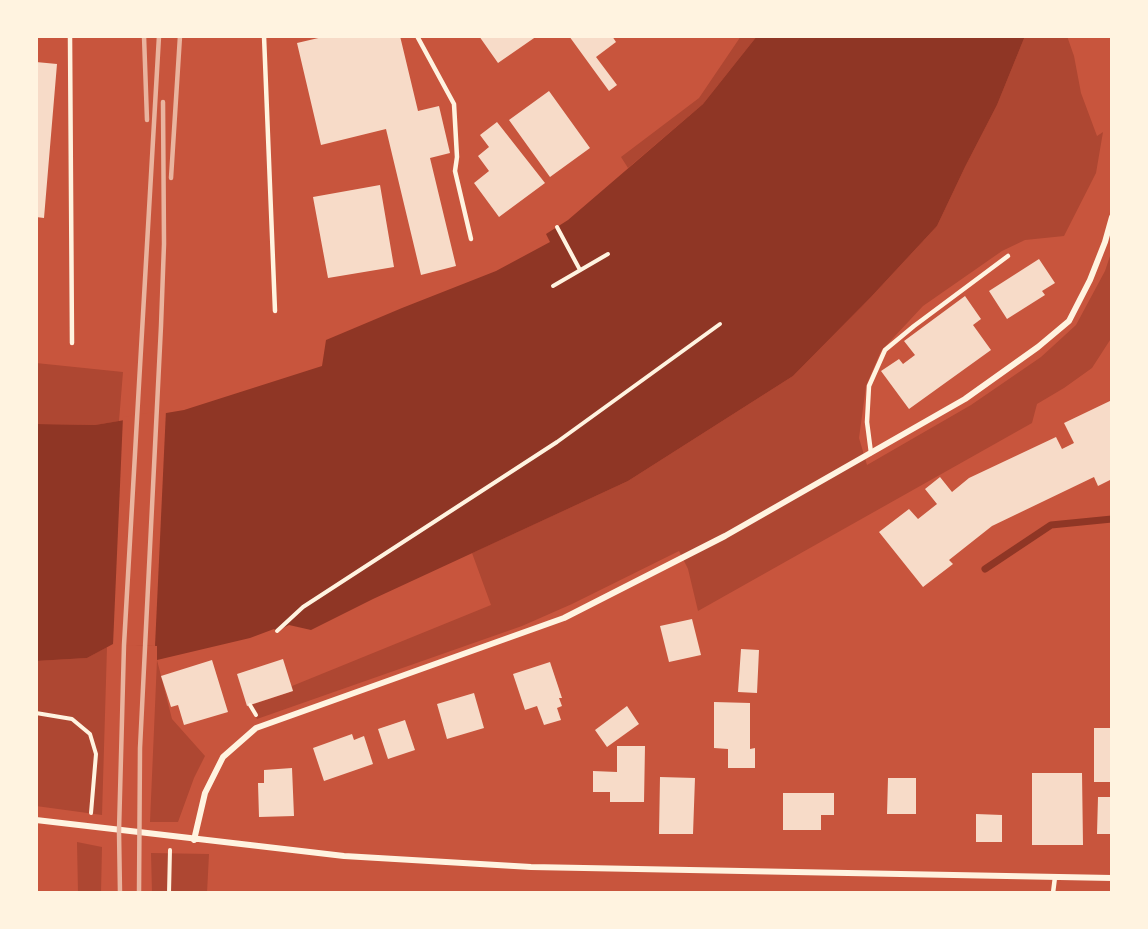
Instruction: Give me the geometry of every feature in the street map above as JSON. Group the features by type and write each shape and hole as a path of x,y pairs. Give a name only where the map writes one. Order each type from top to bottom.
{"street":[{"path":"194,840 205,792 223,757 256,728 564,618 725,536 965,399 1038,347 1069,321 1090,280 1112,217"},
{"path":"36,820 344,856 531,867 1112,878"}],"lane":[{"path":"70,36 72,343"},
{"path":"264,36 275,311"},
{"path":"417,36 454,104 457,157 455,171 471,239"},
{"path":"871,453 867,422 869,386 885,350 1008,256"},
{"path":"1053,893 1055,877"}],"path":[{"path":"557,227 580,270"},
{"path":"553,286 608,254"},
{"path":"277,631 303,607 557,442 720,324"},
{"path":"36,713 72,719 90,734 96,754 90,828"},
{"path":"169,893 171,837"}],"shaded area":[{"path":"741,36 757,36 703,104 628,168 621,157 699,98"},
{"path":"757,36 1025,36 997,105 937,226 793,376 628,481 311,630 289,625 277,631 274,629 250,638 157,660 157,646 113,644 87,658 36,661 36,424 95,425 184,410 322,366 326,340 496,271 550,242 546,234 568,220 703,104"},
{"path":"1025,36 1067,36 1074,56 1081,93 1097,136 1103,132 1096,173 1064,236 1025,240 1002,251 923,306 881,351 866,386 859,438 867,465 971,405 1041,357 1076,325 1105,271 1112,250 1112,337 1092,368 1037,404 1032,423 698,611 688,569 679,551 522,626 257,719 251,705 293,691 292,686 491,605 472,553 628,481 793,376 937,226 997,105"},
{"path":"36,363 123,372 119,421 95,425 36,424"},
{"path":"107,647 102,815 36,806 36,661 87,658"},
{"path":"157,660 172,719 205,756 194,778 178,822 150,822"},
{"path":"77,842 102,847 101,893 78,893"},
{"path":"151,853 209,854 207,893 152,893"}],"pier":[{"path":"166,410 155,646 113,645 123,417"}],"building":[{"path":"327,36 400,36 418,111 439,106 450,153 430,158 456,266 421,275 386,129 321,145 297,43"},
{"path":"479,36 537,36 498,63"},
{"path":"569,36 612,36 616,42 596,57 617,85 609,91"},
{"path":"36,62 57,64 44,218 36,217"},
{"path":"549,91 590,148 550,177 509,120"},
{"path":"497,122 545,183 499,217 474,183 489,171 478,156 489,147 480,135"},
{"path":"380,185 394,267 328,278 313,197"},
{"path":"1039,259 1055,283 1042,291 1045,295 1007,319 989,291"},
{"path":"965,296 981,319 973,325 991,350 909,409 881,371 899,359 903,364 915,355 904,341"},
{"path":"1112,400 1112,479 1098,486 1094,477 992,526 949,560 953,564 923,587 879,532 909,509 918,519 937,504 925,489 940,477 952,492 969,478 1056,437 1062,449 1074,443 1064,423"},
{"path":"692,619 701,655 669,662 660,626"},
{"path":"741,649 759,650 757,693 738,692"},
{"path":"283,659 293,691 247,706 237,674"},
{"path":"212,660 228,712 184,725 178,705 171,707 161,676"},
{"path":"550,662 562,698 559,698 562,706 557,708 561,720 544,725 537,706 525,710 513,674"},
{"path":"474,693 484,728 447,739 437,704"},
{"path":"714,702 750,703 750,749 755,748 755,768 728,768 728,749 714,748"},
{"path":"627,706 639,724 607,747 595,730"},
{"path":"405,720 415,750 388,759 378,729"},
{"path":"1094,728 1112,728 1112,782 1094,782"},
{"path":"352,734 354,740 364,736 373,764 324,781 313,748"},
{"path":"617,746 645,746 644,802 610,802 610,792 593,792 593,771 617,772"},
{"path":"292,768 294,816 259,817 258,783 264,783 264,770"},
{"path":"1032,773 1082,773 1083,845 1032,845"},
{"path":"660,777 695,778 693,834 659,834"},
{"path":"888,778 916,778 916,814 887,814"},
{"path":"783,793 834,793 834,815 821,815 821,830 783,830"},
{"path":"1098,797 1112,797 1112,834 1097,834"},
{"path":"976,814 1002,815 1002,842 976,842"}],"waterway":[{"path":"985,569 1051,525 1112,519"}],"railway":[{"path":"144,36 147,120"},
{"path":"120,893 119,831 124,645 159,36"},
{"path":"171,178 180,36"},
{"path":"139,893 140,748 164,244 163,102"}]}
